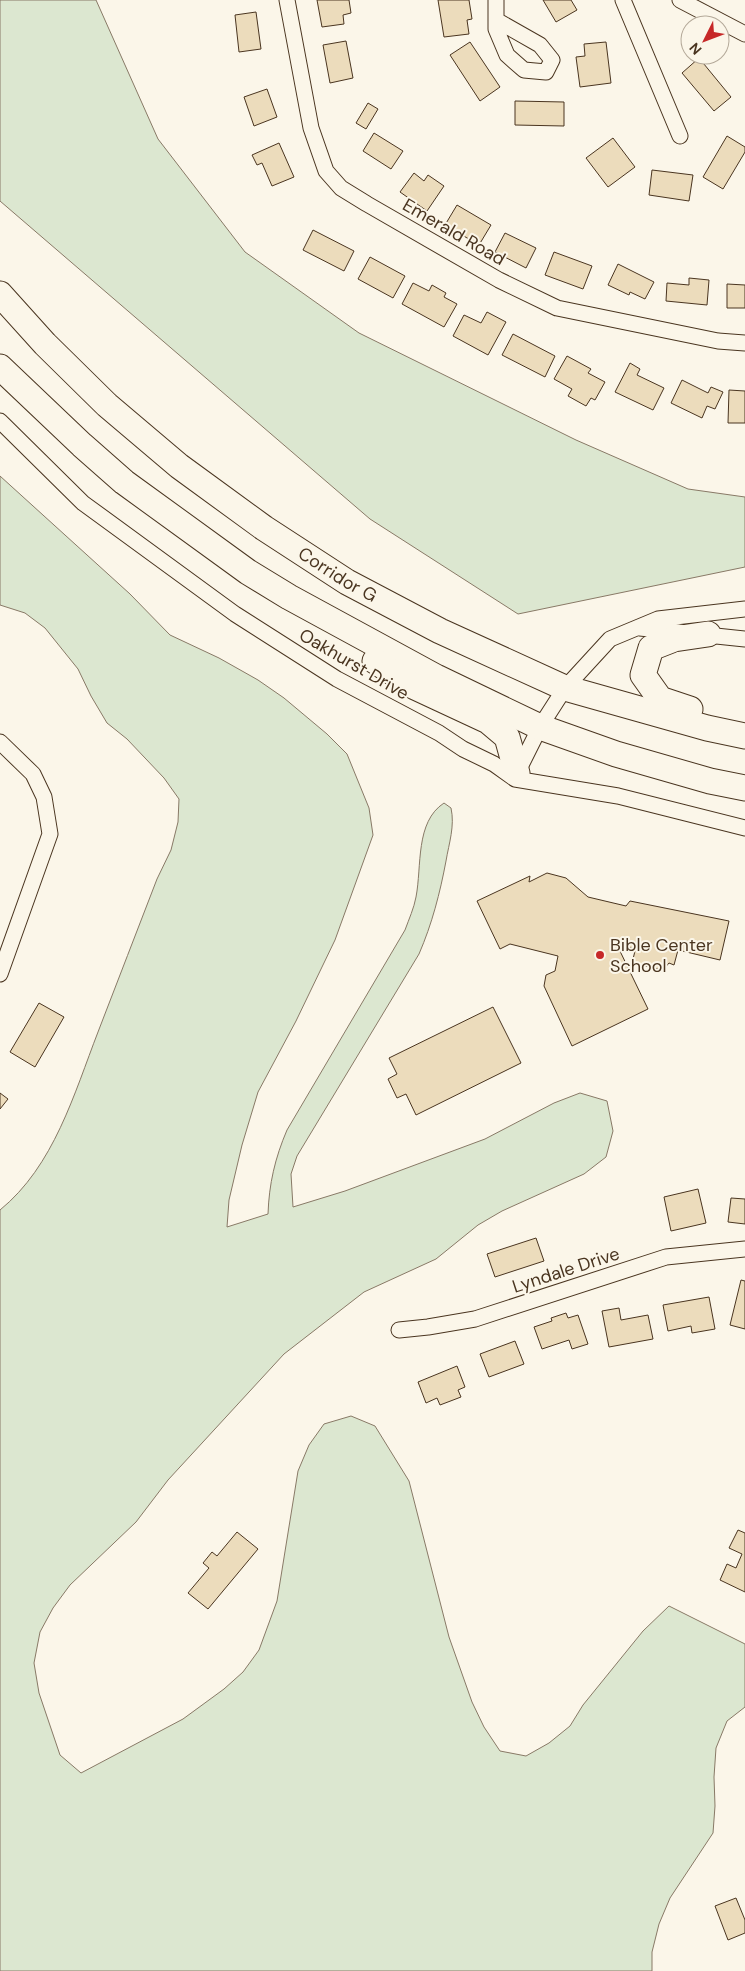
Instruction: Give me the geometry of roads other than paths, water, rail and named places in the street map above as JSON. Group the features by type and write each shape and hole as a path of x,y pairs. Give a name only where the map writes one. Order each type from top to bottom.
{"highway":[{"name":"Corridor G","path":"0,294 45,344 107,405 179,466 264,528 356,587 440,631 566,688 707,728 745,736"},
{"path":"0,367 124,482 248,572 289,597 436,677 540,727 616,754 710,781 745,788"},
{"path":"289,597 333,634 415,687 488,721 507,737 516,776"},
{"path":"708,634 674,639 651,648 643,675 660,699 745,726"}],"street":[{"name":"Emerald Road","path":"288,0 312,128 326,171 342,188 499,280 557,308 718,340 745,343"},
{"path":"496,0 496,20"},
{"path":"623,0 680,136"},
{"path":"680,0 745,34"},
{"name":"Oakhurst Drive","path":"0,421 83,503 235,614 337,680 438,733 463,749 516,776 618,796 745,828"},
{"path":"516,776 540,727 566,688 610,639 658,619 745,609"},
{"path":"636,628 745,639"},
{"path":"0,742 32,774 44,797 50,834 0,974"},
{"name":"Lyndale Drive","path":"399,1330 428,1328 475,1319 666,1257 745,1249"}],"place":[{"name":"Bible Center School","path":"600,955"}]}
